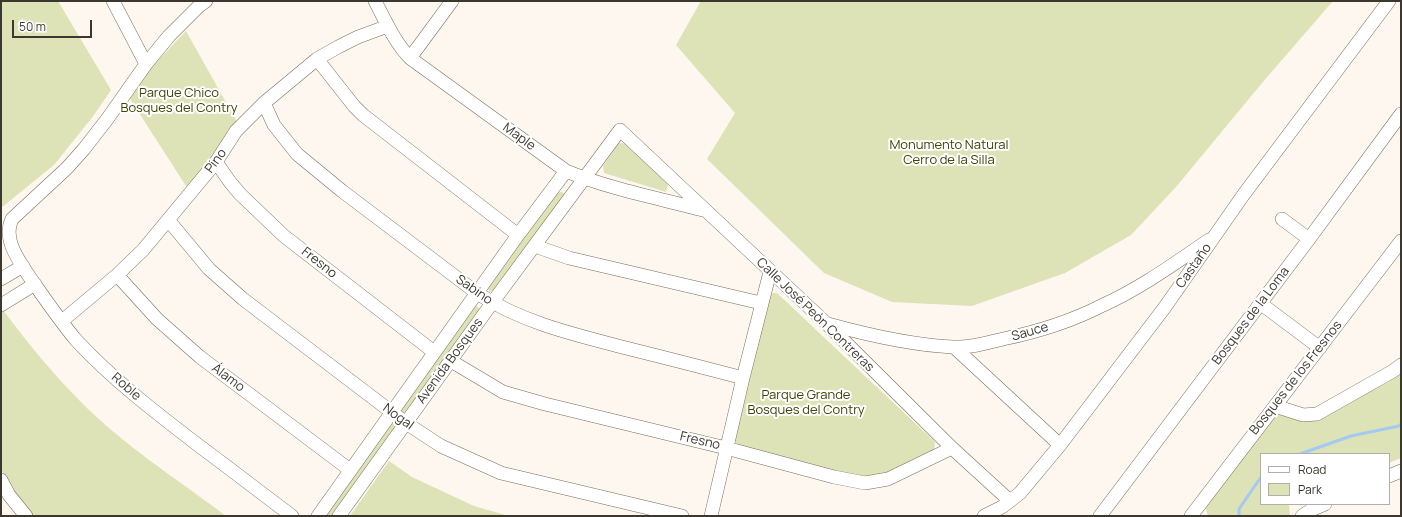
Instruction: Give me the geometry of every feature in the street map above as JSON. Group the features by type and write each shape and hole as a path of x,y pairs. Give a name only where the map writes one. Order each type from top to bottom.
{"street":[{"path":"113,1 146,64 169,36 201,3"},
{"name":"Maple","path":"375,1 388,26 410,58 566,171 585,179 628,192 705,210"},
{"path":"410,58 452,1"},
{"name":"Castaño","path":"984,516 1010,501 1026,486 1060,445 1165,307 1244,194 1389,1"},
{"name":"Pino","path":"62,321 117,275 143,250 216,162 236,132 264,104 317,59 338,47 388,26"},
{"path":"317,59 354,106 363,115 518,235"},
{"name":"Roble","path":"146,64 84,149 67,168 12,219 9,224 9,238 23,266 35,284 76,339 90,354 155,412 292,516"},
{"name":"Sabino","path":"264,104 274,125 297,154 477,294 492,303 536,323 573,335 743,378"},
{"name":"Bosques de la Loma","path":"1100,516 1309,239 1401,114"},
{"name":"Avenida Bosques","path":"339,516 492,303 620,130"},
{"name":"Calle José Peón Contreras","path":"620,130 826,323 952,448 1010,501"},
{"name":"Fresno","path":"216,162 240,194 284,236 434,352"},
{"name":"Avenida Bosques","path":"318,516 518,235 566,171"},
{"path":"1282,219 1309,239"},
{"name":"Nogal","path":"168,221 209,269 243,299 391,412 441,446 501,473 682,516"},
{"name":"Sauce","path":"826,323 868,335 954,347 985,343 1022,335 1068,320 1104,305 1139,286 1214,237"},
{"name":"Bosques de los Fresnos","path":"1191,516 1401,241"},
{"path":"535,246 569,258 761,304"},
{"path":"1,280 23,266"},
{"path":"711,516 726,448 770,272"},
{"name":"Álamo","path":"117,275 157,319 200,357 350,470"},
{"path":"1,305 35,284"},
{"path":"1260,303 1320,348"},
{"path":"954,347 1060,445"},
{"name":"Fresno","path":"451,361 503,392 545,404 726,448 834,478 865,483 888,478 952,448"},
{"path":"1275,406 1304,415 1317,414 1401,365"},
{"path":"1390,476 1401,471"},
{"path":"1,480 9,495 26,516"},
{"path":"1302,516 1323,505"}],"green space":[{"path":"1,1 58,1 111,90 94,115 54,165 1,208"},
{"name":"Monumento Natural Cerro de la Silla","path":"701,1 1333,1 1262,83 1176,187 1131,235 1065,273 972,306 892,302 824,273 707,159 735,113 676,45"},
{"name":"Parque Chico Bosques del Contry","path":"186,31 237,122 188,189 130,99 150,69"},
{"path":"619,143 626,144 646,159 668,184 666,192 604,173 603,166"},
{"path":"562,192 565,194 495,289 489,292 488,288 492,281 556,193"},
{"name":"Parque Grande Bosques del Contry","path":"770,293 777,293 935,442 934,450 887,474 863,478 741,448 734,440"},
{"path":"477,306 481,311 405,413 402,413 399,409 472,307"},
{"path":"3,310 50,368 97,417 132,447 226,516 33,516 16,495 1,469 1,312"},
{"path":"1401,369 1401,458 1390,463 1390,453 1260,453 1260,505 1289,505 1290,516 1208,516 1204,503 1275,408 1314,416 1389,382"},
{"path":"393,420 397,422 397,428 332,516 322,516"},
{"path":"389,461 412,477 474,506 509,516 350,516"}],"waterway":[{"path":"1303,453 1351,436 1399,426 1401,424"},
{"path":"1239,516 1239,509 1260,478"}]}
